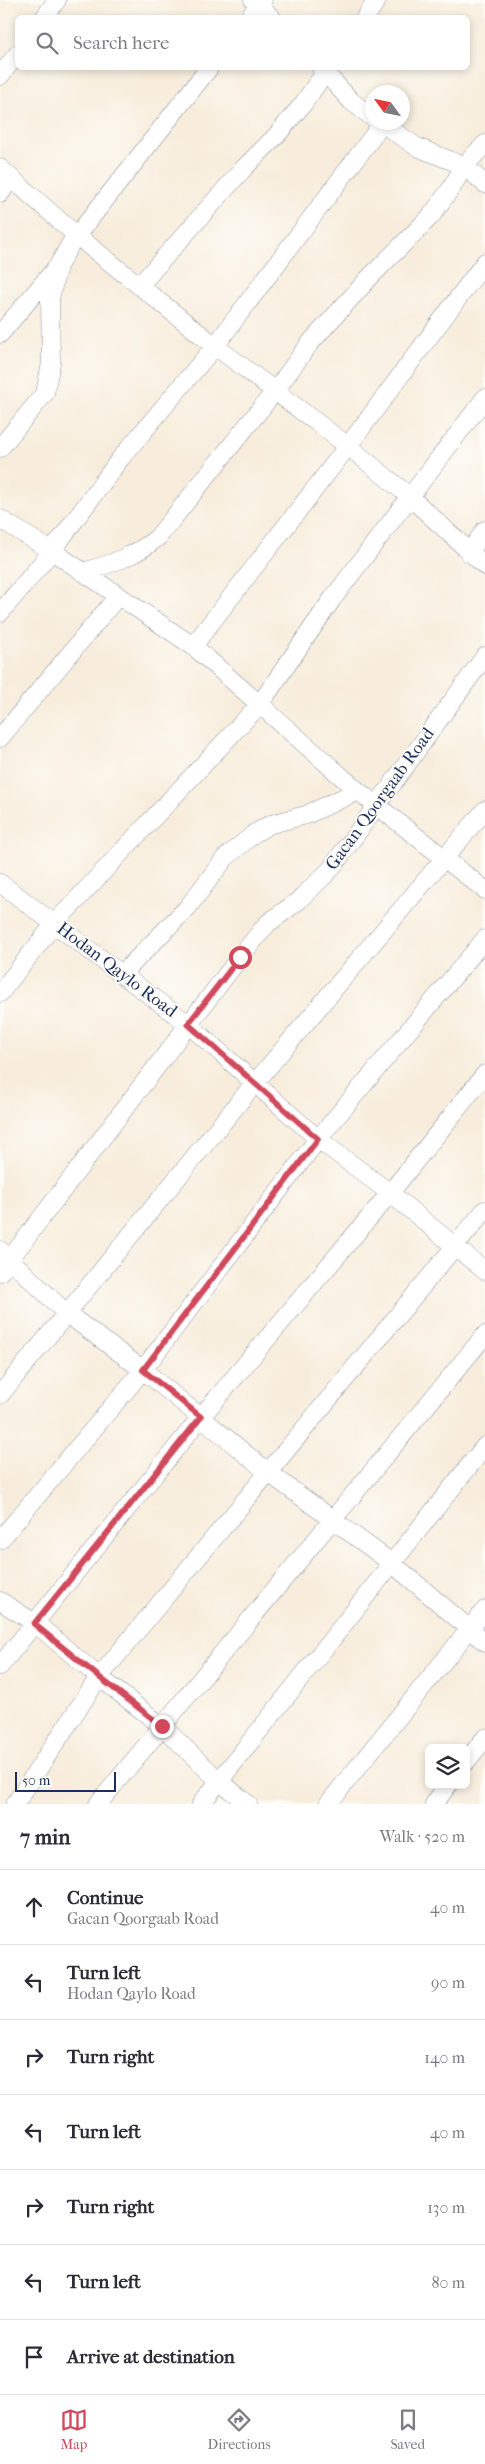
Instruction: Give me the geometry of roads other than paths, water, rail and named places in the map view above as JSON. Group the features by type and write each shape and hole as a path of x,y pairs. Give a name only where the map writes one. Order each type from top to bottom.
{"street":[{"path":"46,15 58,0"},
{"path":"367,15 377,0"},
{"path":"256,6 268,15"},
{"path":"0,76 15,57"},
{"path":"0,334 58,266 76,236 206,70"},
{"path":"139,286 244,168 276,136 303,104 324,70"},
{"path":"326,70 351,101 365,111"},
{"path":"0,613 52,551 120,459 215,346 371,130"},
{"path":"392,130 417,146 464,166 485,184"},
{"path":"83,572 122,560 144,549 158,537 275,391 310,343 335,314 431,216 452,187 464,166 485,144"},
{"path":"0,194 6,173 76,236 215,346 348,446 409,496 485,566"},
{"path":"193,646 348,446 485,262"},
{"path":"0,448 44,392 51,363 50,298 58,266"},
{"path":"0,993 55,923 260,704 332,598 485,398"},
{"path":"0,519 52,551 193,646 358,791 485,890"},
{"path":"469,553 485,530"},
{"path":"0,738 118,596"},
{"name":"Gacan Qoorgaab Road","path":"4,1260 267,924 298,901 330,870 485,656"},
{"path":"122,974 188,907 225,858 255,833 271,824 306,815 358,791"},
{"path":"0,1395 254,1084 485,810"},
{"name":"Hodan Qaylo Road","path":"0,883 188,1024 318,1139 390,1193 453,1247 485,1271"},
{"path":"0,1540 143,1370 318,1139 485,939"},
{"path":"0,1666 201,1417 390,1193 485,1074"},
{"path":"15,1804 99,1677 485,1210"},
{"path":"4,1260 66,1313 143,1370 269,1473 392,1564 485,1642"},
{"path":"98,1804 485,1335"},
{"path":"201,1804 485,1446"},
{"path":"0,1601 34,1624 162,1726 219,1781 248,1804"},
{"path":"328,1804 485,1610"},
{"path":"470,1757 485,1738"},
{"path":"434,1804 445,1789"}]}
